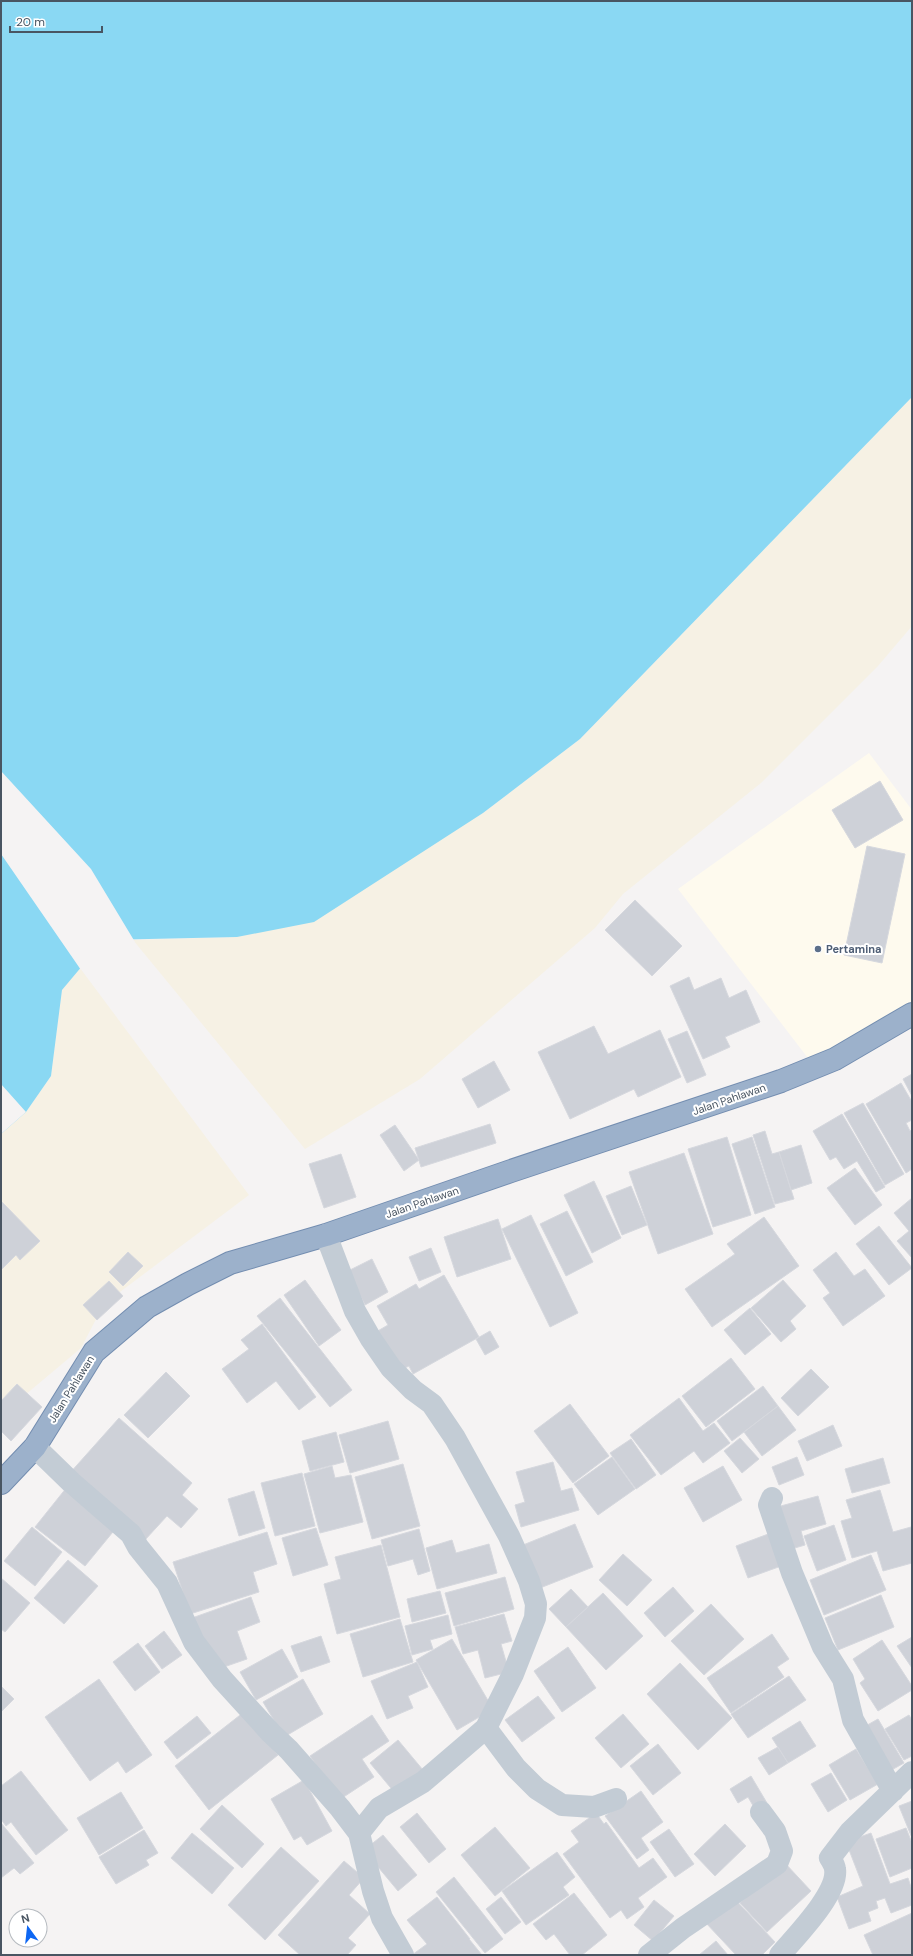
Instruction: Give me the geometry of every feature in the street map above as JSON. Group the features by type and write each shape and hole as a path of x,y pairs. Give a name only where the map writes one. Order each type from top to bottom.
{"highway":[{"name":"Jalan Pahlawan","path":"1,1483 35,1448 94,1352 147,1307 188,1284 230,1263 326,1235 504,1173 781,1081 835,1059 912,1014"}],"street":[{"path":"326,1235 355,1311 371,1339 391,1368 413,1390 432,1404 456,1438 509,1536 529,1582 536,1604 535,1618 513,1674 486,1728 423,1782 379,1808 359,1833"},
{"path":"35,1448 71,1482 131,1534 138,1548 168,1583 194,1642 222,1679 271,1733 289,1750 340,1808 359,1833 373,1891 382,1918 403,1955"},
{"path":"772,1498 769,1505 792,1573 823,1647 844,1680 853,1720 893,1791"},
{"path":"486,1728 516,1768 537,1789 562,1805 594,1807 616,1799"},
{"path":"780,1955 821,1908 830,1892 836,1870 830,1858 836,1848 850,1832 912,1772"},
{"path":"649,1955 683,1928 777,1864 782,1850 775,1831 761,1812"}],"shaded area":[{"name":"Pertamina","path":"869,753 912,810 912,1010 811,1062 678,889"}],"sand":[{"path":"912,397 912,626 878,666 761,783 623,894 595,928 420,1079 305,1149 133,940 237,937 483,813 580,739"},
{"path":"80,968 249,1195 104,1304 81,1348 12,1406 1,1412 1,1134 26,1112 51,1076 62,990"}],"water":[{"path":"1,1 912,1 912,397 580,739 483,813 314,922 237,937 104,940 62,990 51,1076 26,1112 1,1134"}],"pier":[{"path":"1,771 91,869 135,942 105,942 81,970 1,854"},
{"path":"1,1084 26,1112 1,1134"}],"building":[{"path":"880,781 903,820 855,848 832,810"},
{"path":"867,846 905,854 882,963 844,955"},
{"path":"635,900 682,946 652,976 605,930"},
{"path":"689,977 694,990 721,978 729,998 746,990 760,1022 725,1037 730,1047 703,1059 670,986"},
{"path":"594,1026 608,1054 660,1030 681,1077 638,1097 634,1089 570,1119 538,1052"},
{"path":"687,1031 706,1075 687,1083 668,1039"},
{"path":"494,1061 510,1090 478,1108 462,1079"},
{"path":"912,1074 912,1096 903,1079"},
{"path":"901,1083 912,1102 912,1120 906,1123 910,1131 912,1129 912,1169 906,1173 866,1104"},
{"path":"863,1103 904,1174 885,1185 844,1113"},
{"path":"842,1114 885,1187 876,1192 857,1161 844,1169 836,1157 830,1160 813,1131"},
{"path":"490,1124 496,1143 421,1167 415,1148"},
{"path":"395,1125 419,1160 404,1171 380,1135"},
{"path":"765,1131 772,1154 779,1152 794,1199 775,1204 753,1135"},
{"path":"727,1137 751,1215 713,1227 688,1149"},
{"path":"752,1137 775,1207 755,1214 732,1144"},
{"path":"801,1145 812,1183 791,1190 779,1152"},
{"path":"684,1153 713,1234 658,1254 629,1172"},
{"path":"341,1154 356,1197 324,1208 309,1164"},
{"path":"855,1168 882,1205 855,1225 827,1188"},
{"path":"594,1181 621,1238 592,1253 564,1195"},
{"path":"631,1186 647,1225 622,1235 606,1196"},
{"path":"912,1198 912,1258 897,1241 909,1231 894,1213"},
{"path":"1,1201 40,1241 20,1260 16,1255 1,1270"},
{"path":"567,1211 593,1262 566,1276 540,1224"},
{"path":"531,1215 578,1313 550,1327 502,1229"},
{"path":"764,1217 799,1266 712,1327 685,1289 735,1254 727,1244"},
{"path":"498,1219 511,1259 457,1277 444,1237"},
{"path":"879,1226 912,1268 889,1285 856,1244"},
{"path":"431,1248 441,1272 419,1281 409,1257"},
{"path":"128,1252 143,1266 123,1286 109,1272"},
{"path":"836,1252 854,1276 865,1269 885,1296 843,1326 823,1298 830,1293 813,1270"},
{"path":"372,1259 388,1292 365,1305 348,1271"},
{"path":"444,1275 479,1337 413,1374 409,1366 398,1371 376,1332 388,1325 377,1306 416,1284 419,1289"},
{"path":"305,1280 341,1330 319,1346 284,1295"},
{"path":"783,1280 806,1306 790,1321 796,1329 781,1342 751,1308"},
{"path":"109,1281 123,1296 97,1320 83,1305"},
{"path":"280,1298 352,1390 330,1407 257,1316"},
{"path":"750,1308 771,1334 745,1355 724,1330"},
{"path":"262,1324 316,1397 299,1410 276,1381 247,1403 222,1369 249,1349 241,1340"},
{"path":"490,1331 499,1347 485,1355 476,1339"},
{"path":"731,1358 755,1389 706,1427 682,1396"},
{"path":"811,1369 829,1387 798,1416 781,1398"},
{"path":"166,1372 190,1396 148,1438 124,1415"},
{"path":"17,1384 42,1407 11,1441 1,1431 1,1401"},
{"path":"763,1386 778,1406 732,1441 717,1421"},
{"path":"679,1398 703,1431 714,1423 730,1443 703,1463 694,1451 661,1475 630,1435"},
{"path":"570,1404 609,1456 573,1483 534,1431"},
{"path":"778,1406 796,1430 762,1456 744,1432"},
{"path":"119,1418 192,1483 182,1495 198,1509 181,1528 167,1516 145,1540 69,1474"},
{"path":"388,1421 399,1459 350,1473 339,1435"},
{"path":"833,1425 842,1446 807,1461 798,1441"},
{"path":"336,1432 344,1462 310,1471 302,1441"},
{"path":"740,1438 759,1459 742,1473 724,1451"},
{"path":"631,1439 656,1475 636,1489 610,1453"},
{"path":"612,1457 635,1489 598,1515 574,1484"},
{"path":"797,1457 804,1475 779,1485 772,1467"},
{"path":"883,1458 890,1483 852,1493 845,1469"},
{"path":"553,1462 561,1491 572,1488 579,1510 521,1527 515,1505 525,1502 516,1472"},
{"path":"403,1464 420,1526 372,1539 355,1477"},
{"path":"332,1466 335,1478 351,1475 363,1522 320,1533 304,1474"},
{"path":"723,1466 742,1500 703,1522 684,1488"},
{"path":"302,1473 315,1526 275,1536 261,1483"},
{"path":"67,1487 117,1527 85,1566 35,1527"},
{"path":"880,1490 893,1532 911,1527 912,1529 912,1563 883,1571 877,1551 852,1558 841,1521 852,1518 846,1500"},
{"path":"254,1491 265,1528 239,1536 228,1499"},
{"path":"818,1496 826,1524 801,1531 805,1545 788,1550 777,1507"},
{"path":"575,1524 593,1567 540,1588 523,1545"},
{"path":"834,1525 846,1560 817,1571 804,1536"},
{"path":"32,1527 62,1552 35,1586 4,1561"},
{"path":"316,1528 328,1565 293,1576 282,1538"},
{"path":"419,1529 430,1571 418,1575 413,1559 388,1566 381,1540"},
{"path":"267,1532 277,1564 253,1572 259,1592 190,1614 173,1562"},
{"path":"771,1533 784,1565 748,1578 736,1546"},
{"path":"452,1540 456,1553 489,1544 497,1573 437,1589 426,1548"},
{"path":"381,1545 400,1617 337,1634 324,1584 341,1579 335,1557"},
{"path":"623,1554 652,1580 627,1606 599,1580"},
{"path":"871,1555 886,1590 824,1615 810,1580"},
{"path":"68,1560 98,1586 64,1624 34,1598"},
{"path":"505,1577 514,1609 454,1626 445,1593"},
{"path":"1,1578 30,1603 5,1632 1,1629"},
{"path":"673,1587 694,1611 665,1637 644,1613"},
{"path":"571,1589 588,1607 566,1627 549,1609"},
{"path":"440,1591 446,1613 412,1622 407,1599"},
{"path":"603,1593 643,1636 606,1670 566,1627"},
{"path":"881,1595 894,1627 838,1650 825,1618"},
{"path":"251,1597 260,1622 237,1631 247,1659 218,1669 192,1618"},
{"path":"711,1604 744,1639 704,1675 671,1641"},
{"path":"504,1614 512,1641 501,1644 509,1672 485,1678 478,1650 463,1654 455,1627"},
{"path":"448,1615 452,1634 430,1640 433,1649 412,1655 405,1626"},
{"path":"400,1619 413,1662 363,1677 350,1634"},
{"path":"164,1631 182,1655 162,1669 145,1646"},
{"path":"772,1634 789,1659 777,1667 784,1677 731,1713 707,1678"},
{"path":"321,1636 330,1662 301,1672 291,1646"},
{"path":"912,1637 912,1668 897,1646"},
{"path":"452,1639 493,1709 457,1730 416,1660"},
{"path":"882,1640 912,1686 912,1690 878,1711 860,1683 865,1679 853,1659"},
{"path":"138,1643 160,1672 135,1691 113,1662"},
{"path":"568,1647 596,1688 562,1712 534,1671"},
{"path":"282,1649 298,1677 256,1700 240,1672"},
{"path":"417,1662 428,1687 408,1696 413,1708 387,1719 371,1681"},
{"path":"680,1663 732,1718 698,1750 647,1694"},
{"path":"789,1676 806,1700 748,1738 731,1714"},
{"path":"99,1679 152,1755 126,1773 118,1761 90,1781 45,1717"},
{"path":"303,1679 323,1714 284,1737 263,1702"},
{"path":"1,1686 14,1699 1,1712"},
{"path":"538,1696 555,1718 522,1742 505,1720"},
{"path":"244,1712 278,1755 209,1810 175,1766"},
{"path":"623,1714 649,1744 621,1768 595,1738"},
{"path":"372,1715 389,1741 362,1759 374,1777 339,1800 310,1756"},
{"path":"909,1715 912,1720 912,1756 904,1760 885,1729"},
{"path":"197,1716 211,1733 177,1759 164,1742"},
{"path":"878,1719 904,1763 888,1772 862,1728"},
{"path":"800,1721 816,1746 788,1763 772,1738"},
{"path":"398,1740 423,1770 395,1793 370,1763"},
{"path":"658,1744 681,1773 653,1795 630,1766"},
{"path":"778,1747 788,1763 769,1775 758,1758"},
{"path":"856,1749 878,1784 850,1800 829,1765"},
{"path":"21,1771 68,1830 36,1855 11,1822 6,1826 1,1819 1,1786"},
{"path":"831,1773 847,1800 828,1812 811,1784"},
{"path":"751,1776 767,1803 755,1809 748,1797 738,1803 730,1789"},
{"path":"304,1780 332,1831 307,1845 301,1836 294,1840 271,1799"},
{"path":"641,1791 663,1822 641,1838 649,1850 637,1859 605,1816"},
{"path":"121,1792 143,1828 99,1855 77,1818"},
{"path":"912,1801 912,1838 899,1806"},
{"path":"222,1805 264,1844 242,1868 200,1829"},
{"path":"417,1813 446,1849 429,1863 400,1827"},
{"path":"596,1813 604,1824 606,1822 639,1868 653,1858 667,1877 638,1898 644,1907 627,1919 621,1910 610,1918 563,1854 579,1842 571,1831"},
{"path":"1,1823 34,1863 20,1874 14,1868 1,1878"},
{"path":"725,1824 746,1846 715,1876 694,1854"},
{"path":"495,1827 530,1868 495,1896 461,1855"},
{"path":"906,1828 912,1843 912,1868 890,1877 876,1839"},
{"path":"669,1829 694,1864 675,1877 650,1842"},
{"path":"144,1830 158,1853 146,1860 149,1865 116,1884 99,1857"},
{"path":"192,1833 234,1868 212,1894 171,1858"},
{"path":"871,1833 890,1884 908,1878 912,1890 912,1905 891,1913 885,1898 876,1901 878,1908 868,1912 871,1921 849,1929 837,1897 863,1886 846,1842"},
{"path":"383,1835 417,1875 398,1891 364,1850"},
{"path":"281,1847 319,1881 265,1940 228,1905"},
{"path":"557,1852 575,1877 563,1887 569,1895 526,1925 502,1891"},
{"path":"344,1861 364,1878 349,1895 370,1914 348,1938 356,1945 347,1955 300,1955 278,1935"},
{"path":"784,1862 811,1891 767,1932 740,1903"},
{"path":"454,1877 503,1939 485,1953 436,1892"},
{"path":"574,1893 607,1935 582,1955 570,1955 554,1934 546,1940 533,1924"},
{"path":"732,1896 775,1942 762,1955 736,1955 705,1922"},
{"path":"437,1897 482,1955 412,1955 427,1944 407,1920"},
{"path":"501,1897 521,1922 505,1934 486,1909"},
{"path":"654,1900 674,1916 653,1941 634,1925"},
{"path":"912,1913 912,1955 873,1955 864,1935"},
{"path":"716,1941 728,1955 699,1955"}],"place":[{"name":"Pertamina","path":"818,949"}]}
